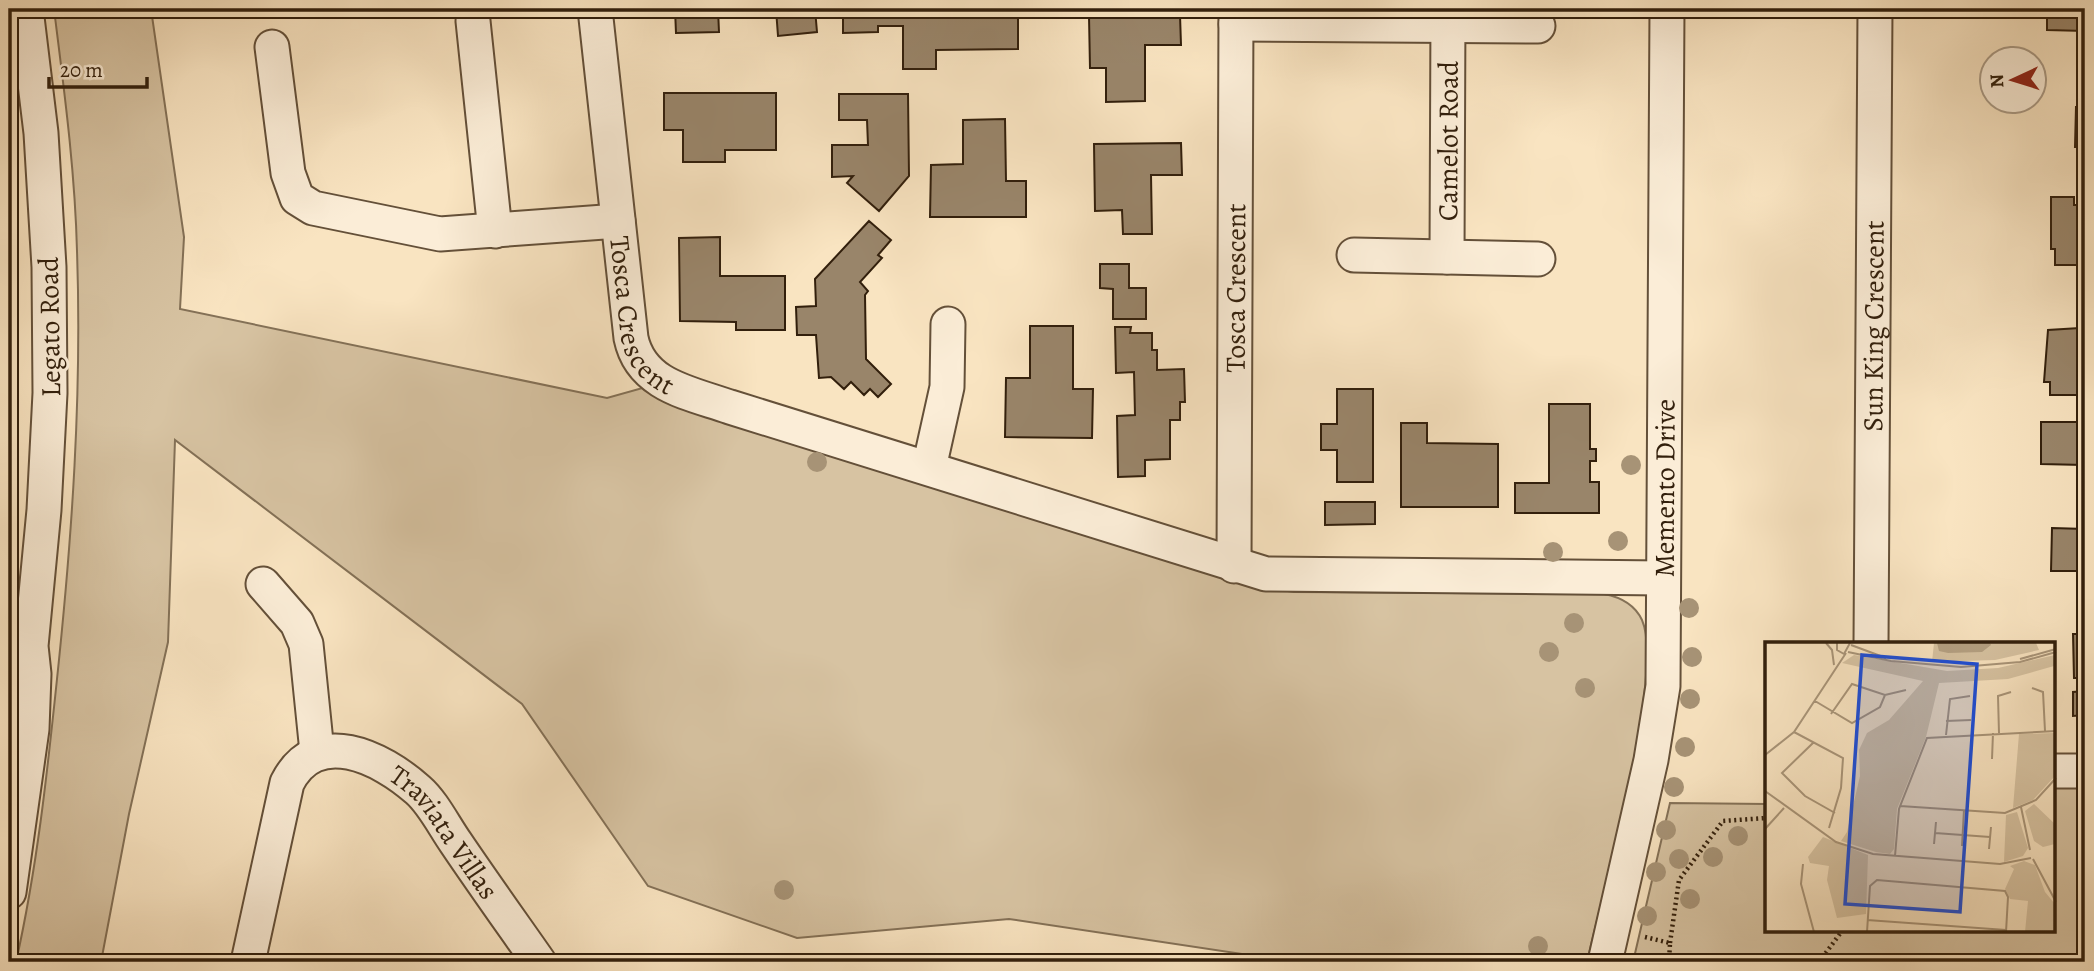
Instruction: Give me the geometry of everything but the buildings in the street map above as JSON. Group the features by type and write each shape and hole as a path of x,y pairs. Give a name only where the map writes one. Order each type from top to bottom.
{"street":[{"name":"Legato Road","path":"9,892 32,729 34,674 31,646 44,510 50,393 49,267 43,174 26,9"},
{"name":"Tosca Crescent","path":"595,9 634,351 650,375 662,383 730,407 1234,566 1279,575 1663,578"},
{"name":"Memento Drive","path":"1605,962 1653,748 1663,686 1667,9"},
{"name":"Sun King Crescent","path":"1871,642 1875,9"},
{"name":"Tosca Crescent","path":"1234,566 1236,16"},
{"name":"Camelot Road","path":"1236,16 1448,17 1538,26"},
{"name":"Camelot Road","path":"1447,257 1448,17"},
{"path":"473,21 495,230"},
{"path":"272,47 288,173 298,198 313,208 440,234 618,221"},
{"name":"Camelot Road","path":"1354,255 1538,258"},
{"path":"929,468 947,387 948,324"},
{"path":"248,962 287,783 295,767 317,752 306,644 297,623 263,584"},
{"name":"Legato Road","path":"9,738 19,676 31,646"},
{"name":"Traviata Villas","path":"317,752 342,751 364,756 391,769 420,792 539,962"},
{"path":"2056,771 2085,771"}],"path":[{"path":"1669,962 1679,880 1723,821 1765,818"},
{"path":"1819,962 1841,932"},
{"path":"1632,934 1670,943"}],"shaded area":[{"path":"54,9 151,9 184,237 180,309 607,398 646,387 1262,587 1294,592 1604,594 1626,602 1642,620 1647,647 1645,686 1617,839 1587,962 1296,962 1009,919 797,938 648,886 522,704 175,440 168,642 129,814 101,962 16,962 36,856 49,750 67,572 77,412 76,221"},
{"path":"9,219 14,384 9,384"},
{"path":"2056,787 2085,787 2085,962 1633,962 1670,803 1765,804 1765,932 2056,932"}]}
